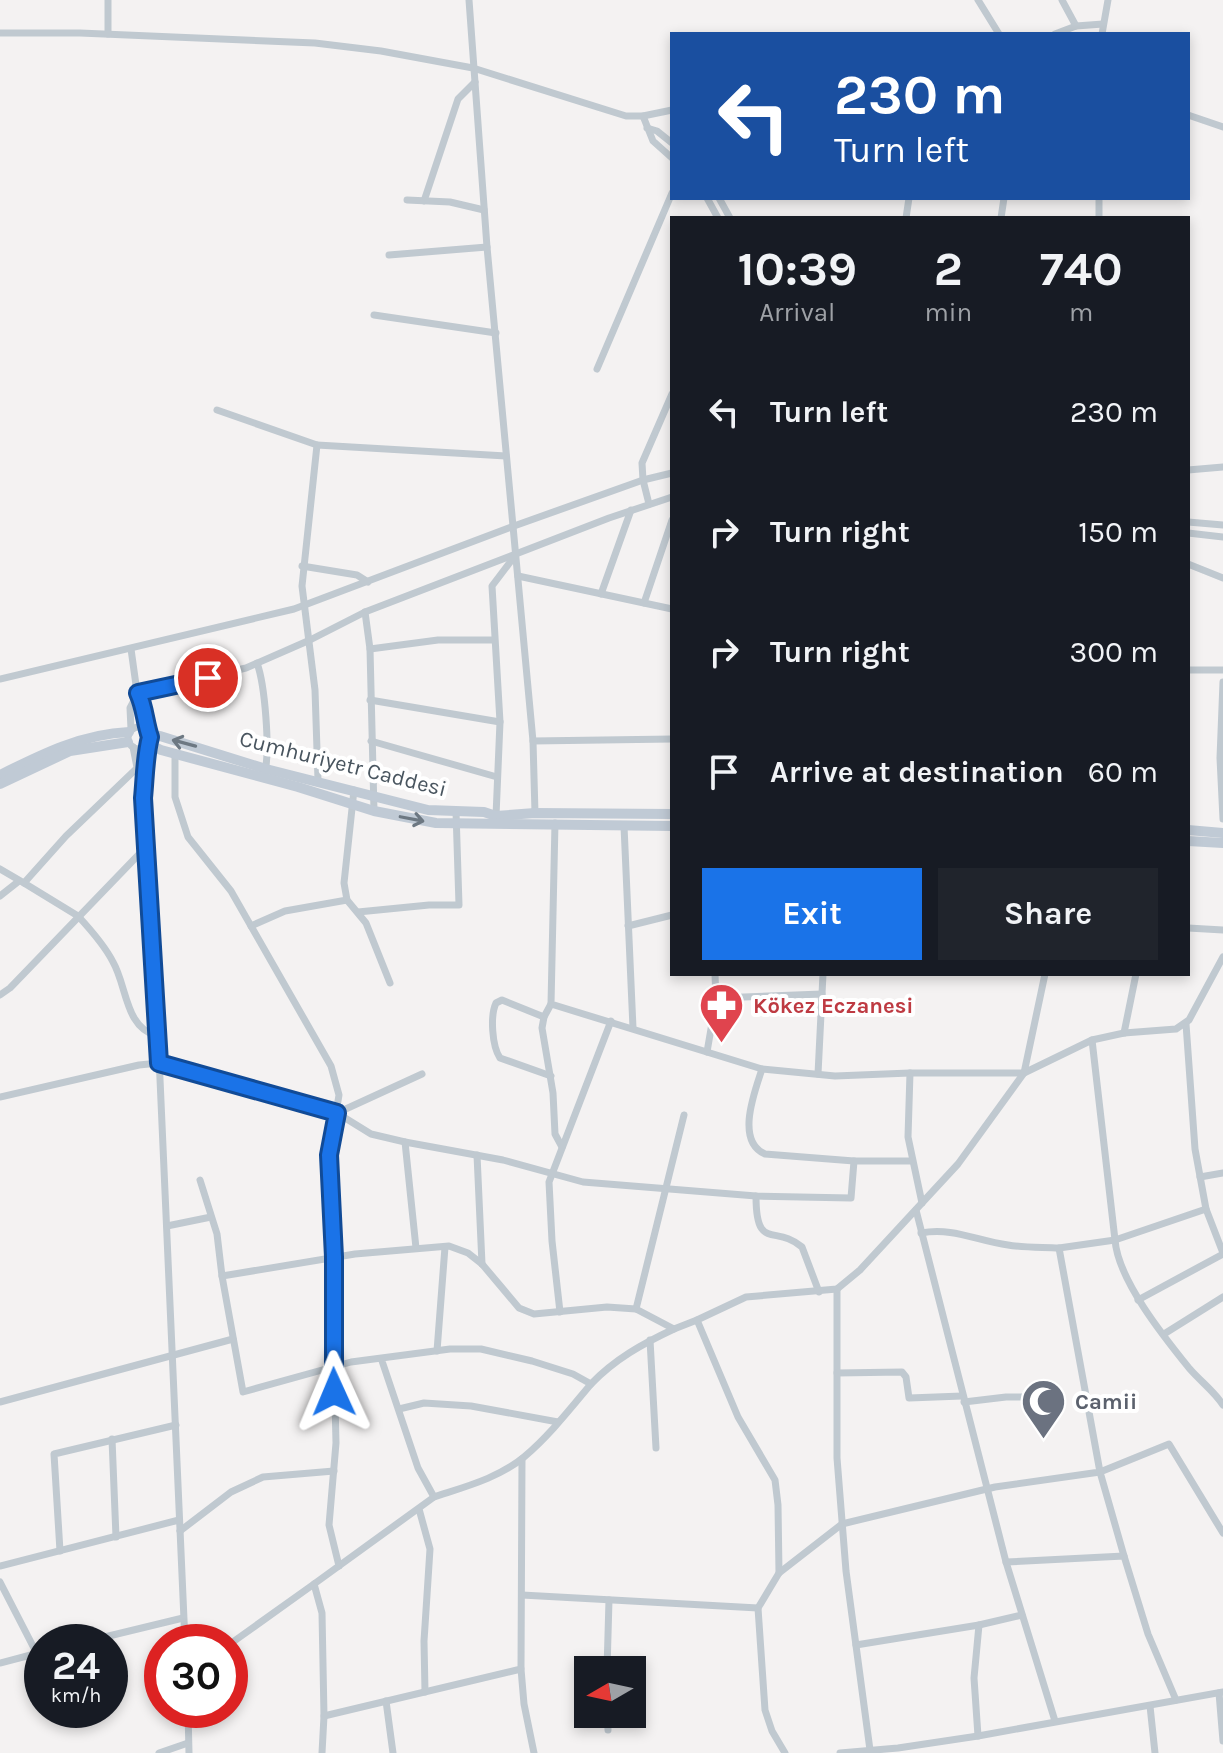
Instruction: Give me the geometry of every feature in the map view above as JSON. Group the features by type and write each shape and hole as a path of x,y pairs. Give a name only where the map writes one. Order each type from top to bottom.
{"main road":[{"path":"0,775 61,746 100,734 130,737"},
{"name":"Cumhuriyetr Caddesi","path":"147,739 160,736 265,773 318,780 428,810 484,812 496,816 535,813 554,820 670,814"},
{"path":"0,784 70,751 130,737"},
{"path":"147,739 175,753 265,773 374,811 436,823 554,820 670,826"},
{"path":"1190,830 1223,833"},
{"path":"1190,841 1223,843"}],"street":[{"path":"108,0 108,34"},
{"path":"469,0 487,247 533,741 535,813"},
{"path":"978,0 998,32"},
{"path":"1062,0 1076,26"},
{"path":"1102,32 1108,0"},
{"path":"1060,32 1076,26 1103,24"},
{"path":"0,33 108,34 315,43 381,51 473,68 626,116 670,110"},
{"path":"424,201 458,99 475,82"},
{"path":"643,116 653,141 670,156"},
{"path":"1190,116 1223,127"},
{"path":"647,128 657,131 670,141"},
{"path":"597,369 670,198"},
{"path":"407,200 450,202 484,210"},
{"path":"389,255 487,247"},
{"path":"374,315 496,333"},
{"path":"649,504 642,463 670,399"},
{"path":"217,410 317,445 506,456"},
{"path":"317,445 302,566 310,640 318,780"},
{"path":"1190,470 1223,467"},
{"path":"0,679 304,606 514,526 643,480 670,473"},
{"path":"143,798 130,737 130,708 138,693 221,675 257,663 365,612 670,498"},
{"path":"601,594 631,510"},
{"path":"1190,522 1223,525"},
{"path":"644,603 670,526"},
{"path":"1190,533 1223,537"},
{"path":"496,816 500,722 492,586 516,555"},
{"path":"1190,565 1223,578"},
{"path":"302,566 357,575 368,582"},
{"path":"518,576 670,609"},
{"path":"365,612 370,649 374,811"},
{"path":"370,649 438,640 494,640"},
{"path":"131,649 147,739 143,798 174,1355 184,1624"},
{"path":"257,663 261,679 265,773"},
{"path":"1190,670 1223,670"},
{"path":"1223,682 1223,819"},
{"path":"370,700 500,722"},
{"path":"130,737 138,726 147,739"},
{"path":"130,737 140,749 147,739"},
{"path":"533,741 670,739"},
{"path":"371,741 497,777"},
{"path":"175,753 175,797 182,825 195,848 231,891 331,1066 339,1095 329,1155 334,1257 336,1443 329,1525 339,1566"},
{"path":"0,896 21,882 135,770"},
{"path":"354,790 344,883 347,900 366,923 390,983"},
{"path":"358,912 459,905 456,812"},
{"path":"554,820 551,1004 544,1017 543,1033 551,1076 555,1134 562,1147"},
{"path":"624,826 633,1028"},
{"path":"0,995 146,847"},
{"path":"0,869 78,916 112,959 140,1027 148,1034 157,1036"},
{"path":"251,926 285,911 347,900"},
{"path":"628,926 670,916"},
{"path":"1190,928 1223,930"},
{"path":"551,1004 762,1069 818,1074 1024,1073 1092,1040 1124,1033 1176,1029 1186,1024 1222,963"},
{"path":"707,1052 716,998 715,976"},
{"path":"818,1074 825,976"},
{"path":"248,1631 434,1497 486,1479 522,1459 610,1365 650,1340 746,1297 837,1289 860,1270 958,1164 1024,1073 1045,976"},
{"path":"1124,1033 1136,976"},
{"path":"716,998 822,994"},
{"path":"544,1017 499,1001 493,1010 500,1058 551,1076"},
{"path":"560,1312 548,1194 551,1175 611,1021"},
{"path":"1138,1300 1223,1253 1206,1209 1195,1149 1186,1024"},
{"path":"1092,1040 1117,1252 1138,1300 1190,1369 1223,1405"},
{"path":"0,1097 159,1063 337,1113 371,1134 503,1160 583,1182 756,1196 851,1198 854,1161"},
{"path":"762,1069 748,1119 758,1150 765,1154 854,1161 911,1161"},
{"path":"910,1073 908,1137 922,1203"},
{"path":"337,1113 422,1074"},
{"path":"636,1309 684,1115"},
{"path":"405,1142 416,1248"},
{"path":"477,1155 482,1264"},
{"path":"1200,1177 1223,1173"},
{"path":"200,1180 217,1234 243,1392 333,1367 381,1358 481,1349 545,1365 591,1384"},
{"path":"756,1196 760,1228 769,1235 797,1242 802,1247 819,1292"},
{"path":"921,1233 956,1231 1008,1245 1059,1248 1115,1240 1206,1209"},
{"path":"916,1210 1006,1562 1055,1721"},
{"path":"167,1226 211,1217"},
{"path":"222,1276 334,1257 445,1247 468,1253 482,1264 519,1308 534,1314 607,1307 636,1309 674,1329"},
{"path":"437,1351 445,1247"},
{"path":"1059,1248 1100,1472 1148,1634 1176,1700"},
{"path":"837,1289 837,1458 842,1524 870,1750"},
{"path":"1164,1334 1223,1297"},
{"path":"697,1320 738,1417 775,1480 779,1573"},
{"path":"0,1402 233,1339"},
{"path":"650,1340 656,1448"},
{"path":"381,1358 418,1468 434,1497"},
{"path":"837,1373 902,1372 906,1377 909,1398 1041,1397"},
{"path":"399,1409 424,1403 471,1406 558,1422"},
{"path":"60,1551 54,1454 176,1425"},
{"path":"112,1439 116,1537"},
{"path":"785,1753 772,1731 765,1710 758,1608 779,1573 842,1524 988,1489 1100,1472 1169,1444 1223,1533"},
{"path":"522,1459 521,1669 534,1753"},
{"path":"180,1531 231,1492 263,1477 334,1471"},
{"path":"419,1509 430,1549 424,1641 425,1692"},
{"path":"0,1566 179,1520"},
{"path":"1006,1562 1124,1556"},
{"path":"0,1582 24,1625"},
{"path":"314,1584 322,1613 322,1753"},
{"path":"522,1595 758,1608"},
{"path":"607,1656 609,1600"},
{"path":"856,1645 1022,1615"},
{"path":"128,1631 183,1618"},
{"path":"978,1736 974,1678 979,1625"},
{"path":"0,1663 24,1657"},
{"path":"324,1716 521,1669"},
{"path":"840,1753 978,1736 1221,1692 1223,1741"},
{"path":"386,1701 393,1753"},
{"path":"1150,1706 1155,1753"},
{"path":"188,1728 189,1753"},
{"path":"159,1753 188,1743"}],"place":[{"name":"Kökez Eczanesi","path":"722,1045"},
{"name":"Camii","path":"1044,1441"}],"route":[{"path":"208,678 138,693 144,710 145,728 150,737 146,746 143,798 159,1063 337,1113 329,1155 334,1257 334,1392"}]}
